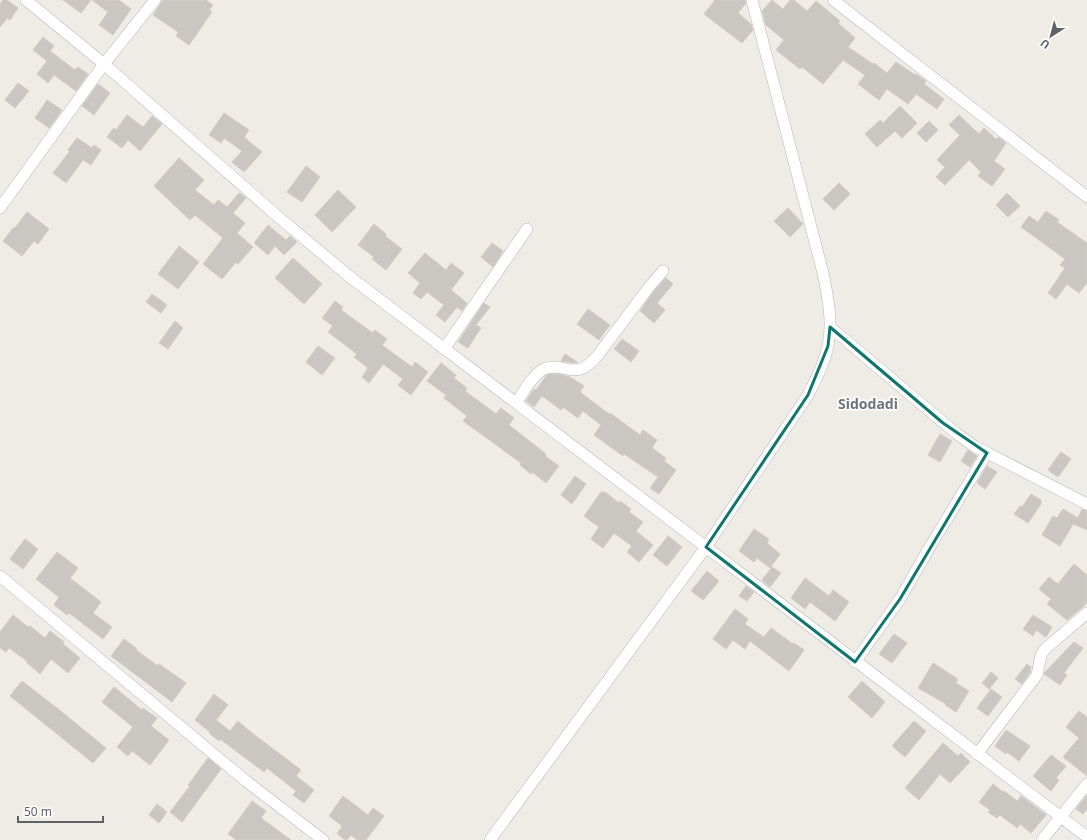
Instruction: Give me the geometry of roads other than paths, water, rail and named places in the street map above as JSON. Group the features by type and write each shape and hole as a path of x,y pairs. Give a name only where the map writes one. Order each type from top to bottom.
{"street":[{"path":"26,0 104,64 276,215 350,277 1087,837"},
{"path":"0,208 104,64 155,0"},
{"path":"490,840 706,547 808,395 819,373 828,346 830,308 824,273 752,0"},
{"path":"833,0 1087,197"},
{"path":"444,349 527,230"},
{"path":"516,403 535,376 543,370 553,367 573,370 581,369 598,356 649,287 663,271"},
{"path":"830,326 952,430 974,446 1087,504"},
{"path":"855,662 900,599 987,453"},
{"path":"0,576 246,781 323,840"},
{"path":"977,754 1037,675 1041,655 1045,649 1087,613"},
{"path":"1042,840 1087,784"}],"district":[{"name":"Sidodadi","path":"868,403"}]}
